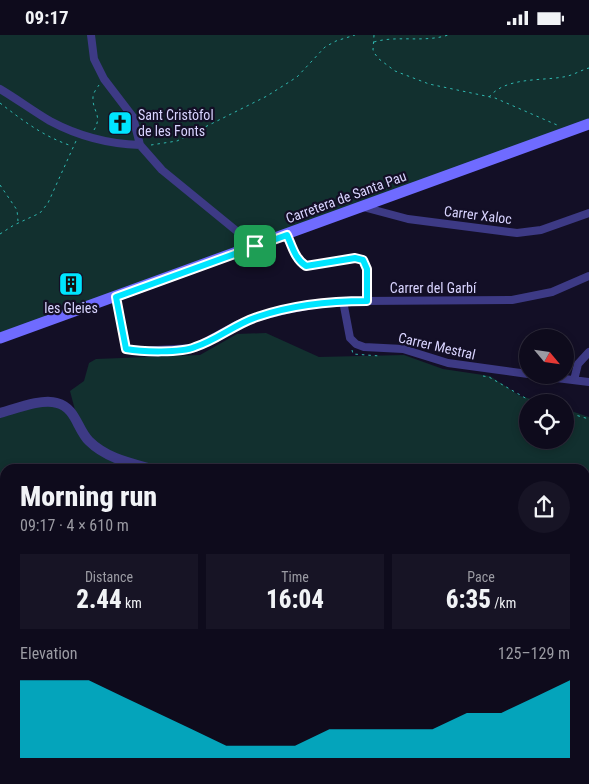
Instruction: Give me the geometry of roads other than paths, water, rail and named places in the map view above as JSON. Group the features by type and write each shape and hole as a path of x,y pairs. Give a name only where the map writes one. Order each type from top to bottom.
{"main road":[{"name":"Carretera de Santa Pau","path":"0,338 589,124"}],"street":[{"path":"91,35 94,59 104,79 133,117 140,145 162,170 255,246"},
{"path":"0,89 52,122 84,135 97,140 140,145"},
{"name":"Carrer Xaloc","path":"363,207 408,219 517,233 541,230 589,213"},
{"name":"Carrer del Garbí","path":"116,297 126,349 137,351 194,348 238,325 258,317 286,310 343,301 512,300 552,292 589,276"},
{"name":"Carrer Mestral","path":"343,301 349,334 352,340 364,347 403,349 448,363 519,373"},
{"path":"589,352 578,364 574,380 589,382"},
{"path":"0,413 43,402 56,402 72,414 87,440 100,451 133,464"}],"place":[{"name":"Sant Cristòfol de les Fonts","path":"120,123"},
{"name":"les Gleies","path":"71,284"}]}
